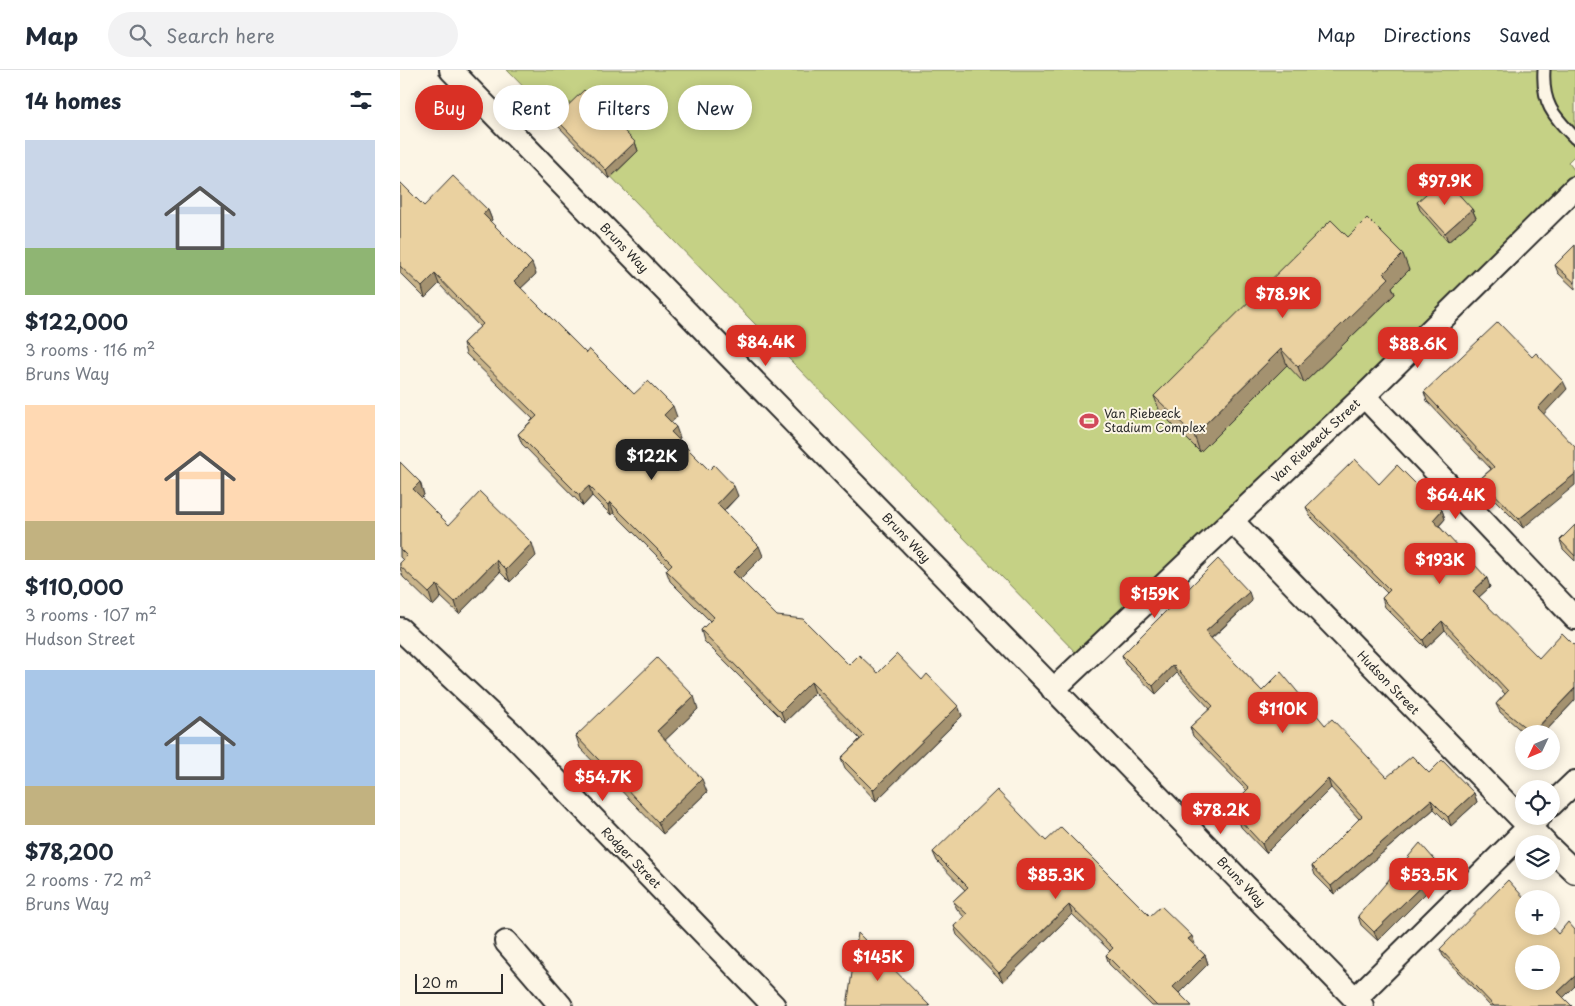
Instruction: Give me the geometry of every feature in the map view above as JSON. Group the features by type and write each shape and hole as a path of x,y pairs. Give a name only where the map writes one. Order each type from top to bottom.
{"street":[{"name":"Bruns Way","path":"451,70 1358,1003"},
{"name":"Van Riebeeck Street","path":"1053,690 1364,396 1575,188"},
{"path":"1364,396 1575,618"},
{"name":"Hudson Street","path":"1232,521 1515,802"},
{"name":"Rodger Street","path":"400,630 512,734 774,1006"},
{"path":"1560,797 1575,782"},
{"path":"1358,1003 1532,825"},
{"path":"1560,858 1575,872"},
{"path":"506,942 561,1006"}],"lane":[{"path":"1544,70 1543,84 1552,114 1575,138"}],"green space":[{"name":"Van Riebeeck Stadium Complex","path":"507,70 1575,70 1575,155 1568,162 1575,171 1575,182 1083,660 566,130 569,130 569,85 522,85"}],"building":[{"path":"579,95 579,130 623,130 635,142 606,170 567,130 569,130 569,104"},
{"path":"453,176 488,210 483,214 532,263 514,281 586,353 589,349 634,394 648,381 673,406 664,415 676,427 671,432 709,470 714,465 734,486 717,504 759,546 733,572 777,616 803,619 849,665 859,655 878,673 897,654 922,680 927,674 958,706 873,790 841,758 864,736 811,682 781,712 701,630 714,617 666,570 672,564 610,502 608,505 589,486 579,495 518,434 537,416 463,343 483,324 435,274 422,287 400,266 400,182 424,206"},
{"path":"1444,178 1472,209 1445,233 1417,202"},
{"path":"1367,218 1403,254 1384,273 1389,278 1298,367 1281,349 1194,435 1154,396 1331,220 1348,237"},
{"path":"1575,245 1575,283 1555,265"},
{"path":"1498,322 1532,357 1536,353 1563,381 1538,408 1575,447 1575,474 1519,519 1480,479 1494,467 1424,392"},
{"path":"1355,459 1379,484 1397,465 1442,510 1433,520 1487,578 1473,591 1539,658 1562,633 1575,646 1575,688 1540,725 1522,725 1496,704 1508,691 1442,621 1423,640 1382,598 1390,590 1306,507"},
{"path":"400,462 420,482 413,489 449,525 480,492 532,543 506,570 496,560 455,602 437,585 429,593 400,566 400,563 407,556 400,549"},
{"path":"1575,525 1575,556 1560,540"},
{"path":"1218,559 1249,592 1205,632 1262,691 1281,672 1325,725 1332,719 1387,777 1412,756 1429,773 1442,760 1474,793 1448,817 1431,800 1331,886 1312,866 1362,816 1328,779 1262,844 1238,818 1256,804 1242,795 1249,788 1190,727 1213,706 1173,665 1153,686 1122,655"},
{"path":"657,658 694,696 657,731 702,779 658,822 576,736"},
{"path":"997,790 1046,841 1061,827 1150,916 1161,906 1192,936 1188,939 1205,955 1173,987 1192,1006 1157,1006 1106,955 1113,948 1069,905 999,973 954,926 967,914 953,901 968,887 933,852"},
{"path":"1420,843 1441,867 1374,932 1358,916"},
{"path":"1508,880 1517,890 1515,890 1515,935 1560,935 1560,932 1568,922 1575,930 1575,976 1558,992 1572,1006 1494,1006 1440,949"},
{"path":"858,933 930,1006 847,1006"}],"place":[{"name":"Van Riebeeck Stadium Complex","path":"1089,421"}]}
